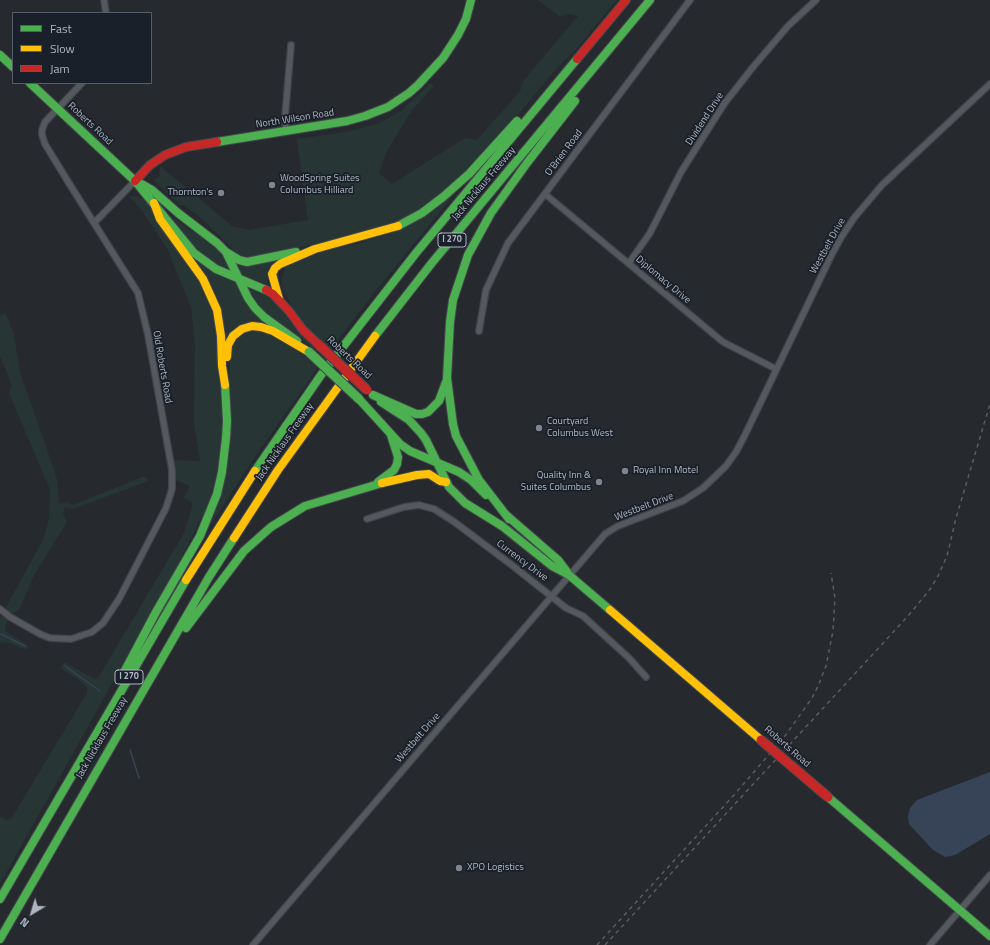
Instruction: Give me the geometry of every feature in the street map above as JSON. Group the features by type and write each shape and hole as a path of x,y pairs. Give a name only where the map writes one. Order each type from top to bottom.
{"main road":[{"name":"North Wilson Road","path":"136,181 150,165 165,155 186,147 347,121 365,116 388,106 409,93 426,78 443,58 466,19 471,0"},
{"name":"Jack Nicklaus Freeway","path":"0,899 195,564 264,457 321,375 416,253 626,0"},
{"name":"Jack Nicklaus Freeway","path":"1,936 210,577 278,470 337,387 432,264 650,0"},
{"path":"509,519 479,480 456,436 447,378 450,322 453,300 468,255 479,234 508,188 555,128 635,18"},
{"path":"279,299 272,278 275,268 286,261 316,249 398,226 422,213 443,197 468,174 556,77 584,50"},
{"path":"0,55 12,66"},
{"name":"Roberts Road","path":"31,84 136,181 194,253 216,268 262,287 279,299 303,330 370,392 415,426 426,440 446,482 465,504 502,526 552,566 569,575 990,936"},
{"name":"Roberts Road","path":"136,181 152,190 178,213 212,238 226,252 248,298 264,316 292,336 359,399 376,416 391,435 405,448 466,476 509,519 558,560 569,575"},
{"path":"94,737 109,701 136,649 200,536 214,501 222,472 226,445 227,421 224,375 220,330 216,310 210,293 196,269 160,219 154,203"},
{"path":"226,252 239,260 247,262 316,249"},
{"path":"224,375 227,350 230,341 236,332 247,327 257,326 273,331 309,352"},
{"path":"370,392 416,414 422,414 434,407 439,401 443,394 447,378"},
{"path":"373,485 388,475 397,464 396,448 391,435"},
{"path":"150,678 237,559 258,537 289,515 305,506 373,485 417,475 429,474 440,481 446,482"}],"street":[{"path":"104,0 106,12"},
{"name":"O'Brien Road","path":"479,331 486,290 508,243 690,0"},
{"name":"Dividend Drive","path":"629,263 650,233 681,172 724,104 753,67 784,32 816,0"},
{"path":"286,131 285,117 291,45"},
{"name":"Old Roberts Road","path":"0,609 10,617 45,636 58,639 68,639 86,634 103,623 119,599 166,508 172,490 171,469 146,325 138,293 43,139 43,125 81,84"},
{"name":"Westbelt Drive","path":"253,945 605,534 618,526 683,501 702,488 718,474 736,452 832,254 854,218 882,184 990,84"},
{"name":"North Wilson Road","path":"94,223 136,181"},
{"name":"Diplomacy Drive","path":"545,194 723,342 776,369"},
{"name":"Currency Drive","path":"367,519 404,507 419,505 434,509 453,521 508,562 566,608 590,621 629,658 646,678"},
{"path":"930,945 990,875"}],"shaded area":[{"path":"538,0 617,0 577,48 555,70 512,122 480,157 432,203 401,221 375,229 257,258 240,257 202,219 184,205 180,205 155,182 155,179 159,177 160,166 232,226 249,230 308,220 297,139 346,132 379,123 401,111 430,83 434,86 412,110 387,151 379,173 392,184 465,138 477,140 520,91 523,81 578,16 568,14 560,17"},
{"path":"457,189 458,190 377,289 330,350 309,331 283,290 281,282 285,269 289,265 319,253 360,243 393,232"},
{"path":"135,196 143,199 150,206 155,216 199,278 212,309 216,324 222,416 222,450 218,471 207,511 202,516 170,580 0,884 0,817 7,820 11,819 87,693 87,687 80,680 63,670 61,666 63,663 66,663 95,679 98,678 184,533 193,503 184,498 190,486 176,480 173,460 200,461 194,422 195,346 191,308 168,250 143,212 130,197"},
{"path":"170,215 192,231 203,236 217,248 231,270 204,256 191,244"},
{"path":"194,259 211,271 236,282 250,308 265,324 257,323 225,345"},
{"path":"276,260 269,266 267,272 268,286 242,275 237,263"},
{"path":"250,286 276,303 294,326 315,347 314,350 262,310 251,294 248,287"},
{"path":"6,314 14,335 20,372 57,480 59,504 67,502 73,505 145,476 148,481 73,509 65,507 63,513 67,522 34,575 19,610 14,612 5,625 5,631 29,646 26,650 7,642 0,643 0,618 43,540 49,519 50,490 9,393 12,386 0,356 0,315"},
{"path":"259,330 302,351 319,366 257,454 208,529 229,408 230,351 232,343 244,332"}],"water":[{"path":"990,772 990,834 955,855 945,857 933,850 909,824 908,817 910,808 917,800"}],"waterway":[{"path":"1,634 25,646"},
{"path":"65,666 100,691"},
{"path":"130,750 139,778"}],"railway":[{"path":"605,945 908,616 931,588 947,556 956,518 990,404"},
{"path":"597,945 734,795 785,736 812,698 826,666 833,631 835,598 831,573"}],"traffic: fast":[{"path":"217,142 347,121 388,107 418,85 443,58 458,35 466,19 471,0"},
{"path":"375,336 431,264 650,0"},
{"path":"0,55 12,66"},
{"path":"255,471 321,375 416,253 577,59"},
{"path":"31,84 135,181 194,253 216,269 266,290"},
{"path":"509,519 479,480 456,436 447,378 450,322 453,300 468,255 491,213 575,101"},
{"path":"398,226 422,213 443,197 469,174 517,121"},
{"path":"138,182 152,190 178,213 217,243 226,252 248,298 255,308 264,317 297,341"},
{"path":"226,252 239,260 247,262 296,252"},
{"path":"309,352 359,399"},
{"path":"373,395 416,414 422,414 428,412 439,401 446,382"},
{"path":"122,676 156,612 200,536 217,494 222,472 226,438 227,421 225,385"},
{"path":"359,399 400,444 410,451 459,472 471,480 486,495"},
{"path":"381,402 409,420 421,433 426,440 449,487 465,503 502,526 552,566 569,575 610,610"},
{"path":"378,482 394,470 397,464 398,457 391,435"},
{"path":"186,628 244,551 271,527 305,506 382,483"},
{"path":"505,514 558,560 567,572"},
{"path":"0,939 209,577 234,538"},
{"path":"0,899 186,580"},
{"path":"828,797 990,936"}],"traffic: slow":[{"path":"154,203 160,219 203,279 217,310 221,336 222,366 225,385"},
{"path":"279,299 272,274 275,268 280,264 315,249 398,226"},
{"path":"227,357 228,345 233,336 242,329 252,326 273,331 309,352"},
{"path":"234,538 278,470 375,336"},
{"path":"186,580 255,471"},
{"path":"382,483 417,475 429,474 440,481 446,482"},
{"path":"610,610 761,740"}],"traffic: jam":[{"path":"577,59 626,0"},
{"path":"135,181 150,165 165,155 186,147 217,142"},
{"path":"266,290 273,294 289,311 303,330 318,344"},
{"path":"318,344 367,390"},
{"path":"761,740 828,797"}],"place":[{"name":"WoodSpring Suites Columbus Hilliard","path":"272,185"},
{"name":"Thornton's","path":"221,193"},
{"name":"Courtyard Columbus West","path":"539,428"},
{"name":"Royal Inn Motel","path":"625,471"},
{"name":"Quality Inn & Suites Columbus","path":"599,482"},
{"name":"XPO Logistics","path":"459,868"}]}
